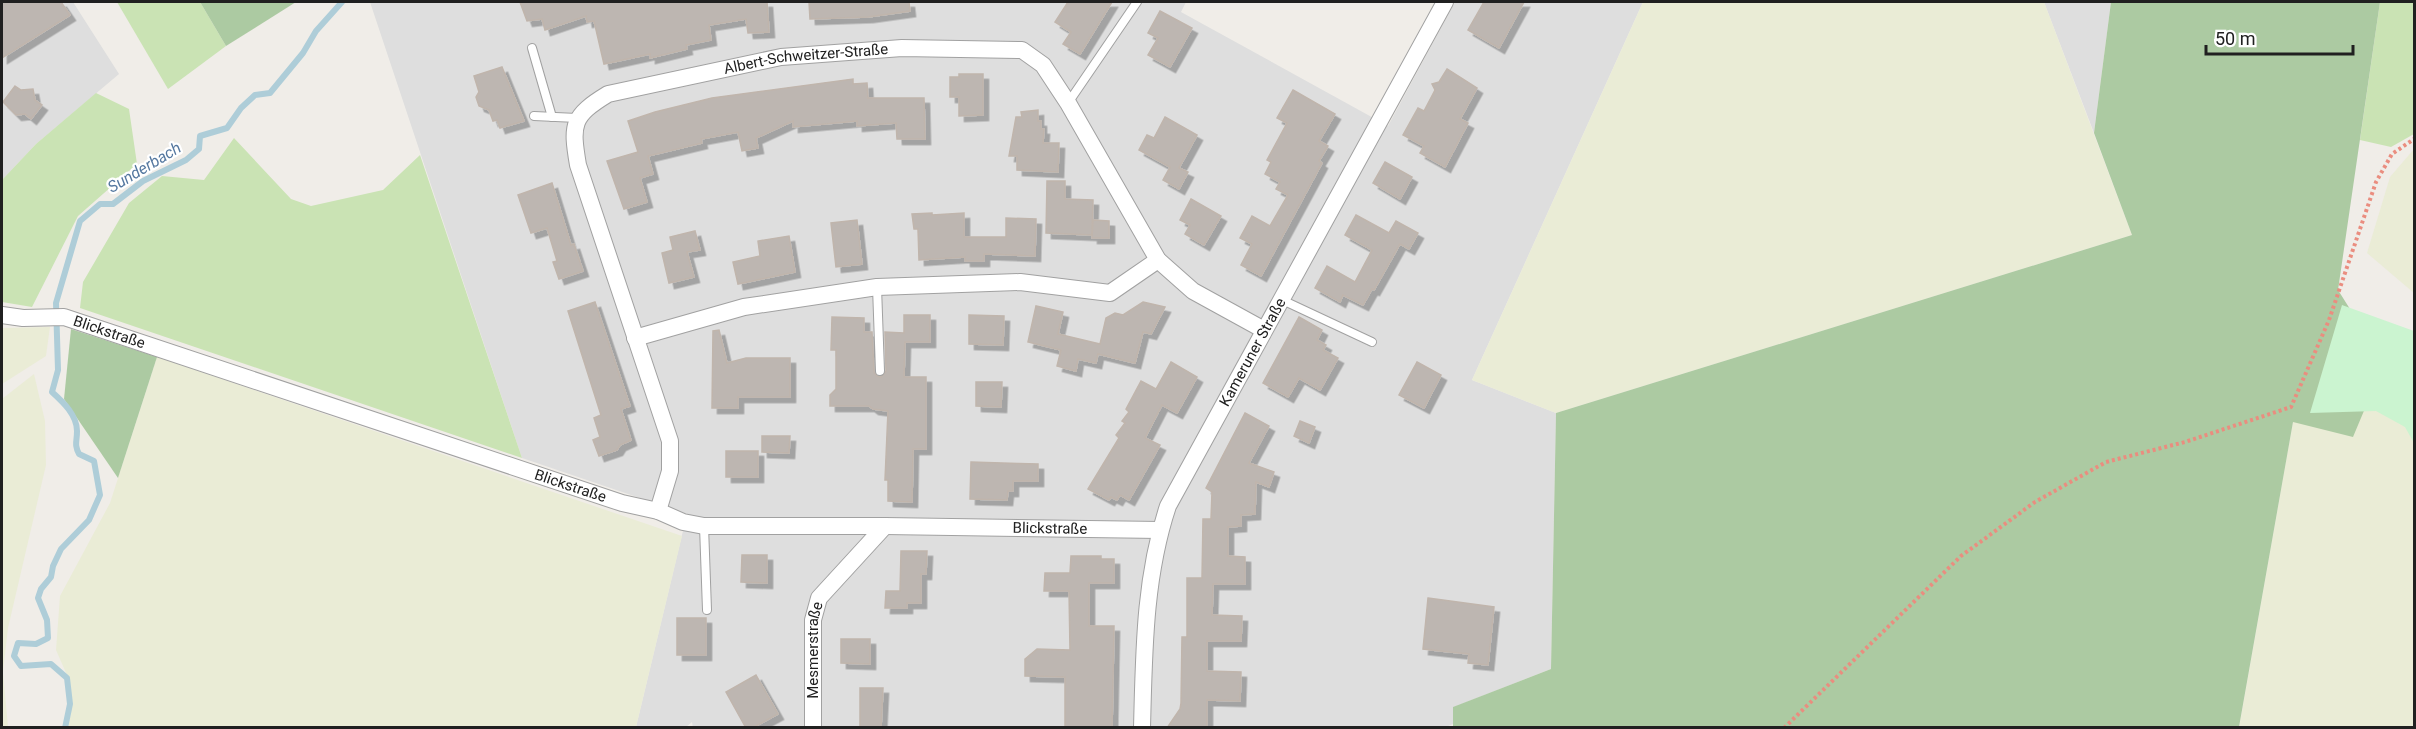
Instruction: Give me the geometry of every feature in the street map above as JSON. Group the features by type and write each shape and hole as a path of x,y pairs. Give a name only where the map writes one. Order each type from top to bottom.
{"street":[{"name":"Kameruner Straße","path":"1142,728 1144,626 1160,530 1168,506 1445,2"},
{"name":"Albert-Schweitzer-Straße","path":"577,118 589,106 608,94 781,57 902,48 1022,50 1043,65 1068,103 1158,260 1193,291 1263,330"},
{"path":"577,118 574,141 578,165 670,441 670,471 658,511"},
{"path":"635,338 744,307 877,287 1020,282 1110,293 1158,260"},
{"name":"Blickstraße","path":"2,315 23,318 56,317 611,499 658,511 683,522 704,526 1160,530"},
{"name":"Mesmerstraße","path":"813,728 813,620 819,598 885,526"}],"lane":[{"path":"1068,103 1137,2"},
{"path":"532,48 552,117"},
{"path":"534,116 577,118"},
{"path":"877,287 880,371"},
{"path":"1280,299 1372,342"},
{"path":"704,526 706,610"}],"path":[{"path":"1784,728 1961,556 2035,502 2106,462 2185,442 2291,407 2329,320 2376,182 2392,154 2415,139"}],"shaded area":[{"path":"2,2 73,2 119,74 36,144 2,180"},
{"path":"370,2 1186,2 1181,12 1388,126 1455,2 1643,2 1472,380 1556,413 1551,669 1454,707 1453,724 1446,727 693,728 692,722 686,727 636,727 687,514 522,458"},
{"path":"2044,2 2111,2 2094,133"}],"green space":[{"path":"117,2 200,2 226,46 168,89"},
{"path":"200,2 296,2 226,46"},
{"path":"1643,2 2044,2 2132,235 1556,413 1472,380"},
{"path":"2111,2 2380,2 2338,290 2384,363 2353,437 2293,422 2239,727 1453,728 1453,707 1551,669 1556,413 2132,235 2094,133"},
{"path":"2380,2 2414,2 2414,134 2391,147 2360,140"},
{"path":"96,93 129,109 137,164 78,216 32,307 2,302 2,180 36,144"},
{"path":"234,138 291,199 311,206 383,190 420,155 522,458 80,308 83,282 129,203 162,176 204,180"},
{"path":"2414,149 2414,293 2367,253 2390,177"},
{"path":"2342,305 2414,331 2414,443 2405,427 2376,411 2310,413"},
{"path":"50,327 46,356 2,384 2,328"},
{"path":"71,329 157,357 118,478 64,399"},
{"path":"157,357 682,536 636,727 68,727 71,713 70,682 56,650 60,596 110,503"},
{"path":"2384,363 2414,369 2414,727 2239,728 2293,422"},
{"path":"34,374 45,421 46,465 8,628 3,672 8,727 2,727 2,399"}],"building":[{"path":"2,2 61,2 70,15 2,58"},
{"path":"520,2 767,2 769,32 748,33 746,19 709,25 711,40 686,45 687,49 650,58 650,54 604,64 594,21 587,22 586,16 545,30 542,19 527,21"},
{"path":"809,2 909,2 910,11 868,17 810,19"},
{"path":"1068,2 1112,2 1080,54 1063,44 1071,32 1055,22"},
{"path":"1484,2 1524,2 1499,48 1468,30"},
{"path":"1160,11 1192,28 1170,67 1148,55 1158,38 1148,33"},
{"path":"502,67 524,121 500,128 497,120 493,121 489,110 479,106 476,97 479,92 474,76"},
{"path":"1447,69 1477,88 1460,119 1468,123 1445,167 1420,153 1424,146 1403,135 1418,108 1424,111 1435,90 1432,84 1439,82"},
{"path":"959,74 983,74 983,115 959,116 959,97 950,97 950,77 959,77"},
{"path":"853,79 853,84 867,83 868,98 924,98 925,139 897,139 896,123 857,126 857,121 793,127 793,121 756,138 758,148 742,151 738,132 701,139 702,143 648,156 653,174 640,178 647,202 624,209 607,161 638,152 628,121 712,98"},
{"path":"15,86 21,90 33,89 35,100 42,105 31,119 25,114 16,115 3,102"},
{"path":"1293,90 1335,114 1319,141 1328,146 1319,161 1322,163 1261,276 1241,265 1252,244 1240,238 1252,216 1270,226 1288,195 1276,189 1280,182 1265,174 1271,162 1267,160 1287,123 1277,118"},
{"path":"1038,110 1038,121 1041,121 1041,129 1044,129 1043,143 1059,143 1058,172 1017,170 1017,156 1009,156 1016,117 1022,117 1021,112"},
{"path":"1165,117 1197,135 1179,168 1188,172 1179,189 1163,180 1170,167 1139,150 1147,135 1154,138"},
{"path":"1385,162 1412,177 1400,199 1373,183"},
{"path":"1047,181 1065,181 1065,199 1093,200 1092,235 1046,233"},
{"path":"552,183 571,245 574,244 583,271 559,279 553,262 557,261 547,228 531,233 518,195"},
{"path":"1191,199 1221,216 1204,245 1185,234 1190,225 1180,220"},
{"path":"932,213 932,215 964,213 964,237 1006,237 1006,218 1036,219 1035,256 984,254 984,261 965,261 965,257 919,260 918,229 914,229 912,214"},
{"path":"1356,215 1389,233 1396,221 1418,233 1409,249 1400,244 1363,305 1343,295 1340,302 1315,288 1327,266 1355,282 1372,250 1345,235"},
{"path":"857,220 862,264 836,267 831,223"},
{"path":"1093,220 1109,221 1109,238 1092,238"},
{"path":"695,231 700,250 687,252 694,277 669,283 662,253 673,250 670,237"},
{"path":"789,236 795,272 738,284 733,262 760,256 758,241"},
{"path":"595,302 630,406 621,409 631,440 620,445 617,450 599,456 593,440 600,437 594,418 601,415 568,311"},
{"path":"1143,302 1165,307 1151,334 1143,332 1135,363 1098,354 1096,363 1078,359 1076,371 1057,366 1061,350 1028,342 1036,306 1063,312 1058,334 1100,344 1106,318 1115,313 1123,315"},
{"path":"904,315 930,315 930,342 905,342 904,377 926,377 926,449 913,449 912,502 888,501 888,480 885,480 888,411 873,409 869,406 830,406 830,395 836,389 836,350 831,350 832,317 864,318 864,332 872,332 874,372 881,377 886,371 885,332 904,333"},
{"path":"969,315 1004,316 1003,345 969,344"},
{"path":"1299,317 1322,330 1317,340 1326,345 1323,350 1338,358 1320,390 1299,378 1288,397 1263,383"},
{"path":"719,330 727,363 746,358 790,358 790,397 738,397 738,408 712,408 713,331"},
{"path":"1171,362 1197,377 1177,413 1162,405 1145,438 1160,445 1129,500 1120,495 1117,500 1111,497 1109,500 1088,489 1119,438 1116,435 1125,423 1122,421 1129,412 1126,409 1141,381 1156,389"},
{"path":"1417,362 1441,375 1424,408 1399,395"},
{"path":"976,382 1002,382 1001,407 976,406"},
{"path":"1245,413 1269,426 1249,463 1274,472 1269,487 1256,482 1255,514 1241,515 1241,526 1228,527 1228,556 1245,557 1245,584 1213,584 1212,615 1242,616 1241,641 1207,641 1207,671 1241,672 1240,701 1207,700 1207,728 1167,728 1180,709 1181,703 1182,637 1187,637 1187,578 1202,578 1203,519 1211,519 1212,492 1206,488"},
{"path":"1300,421 1315,427 1309,443 1294,436"},
{"path":"762,436 790,436 789,453 762,452"},
{"path":"726,451 758,451 758,477 726,477"},
{"path":"971,462 1038,464 1038,481 1013,481 1013,491 1008,491 1007,500 970,499"},
{"path":"901,551 927,551 926,574 921,574 921,603 907,603 907,608 885,608 886,591 900,591"},
{"path":"742,555 767,555 767,583 741,582"},
{"path":"1071,556 1101,556 1101,559 1114,559 1114,583 1089,583 1089,626 1114,626 1112,728 1065,728 1065,677 1025,676 1025,659 1037,649 1070,650 1069,591 1044,591 1045,573 1070,573"},
{"path":"1428,598 1494,607 1488,665 1468,663 1469,654 1423,649"},
{"path":"677,618 706,618 706,655 677,655"},
{"path":"841,639 870,639 870,664 841,663"},
{"path":"756,675 778,714 752,728 746,728 726,692"},
{"path":"860,688 883,688 881,728 860,728"}],"waterway":[{"name":"Sunderbach","path":"65,728 70,704 67,678 51,664 21,666 14,656 18,643 36,644 48,638 47,620 38,598 41,589 51,577 53,566 61,549 89,520 100,495 94,461 79,454 76,445 75,420 52,392 58,370 56,303 80,221 100,204 113,204 143,181 186,160 199,149 200,136 227,128 241,108 255,95 270,93 303,53 316,31 342,2"}]}
